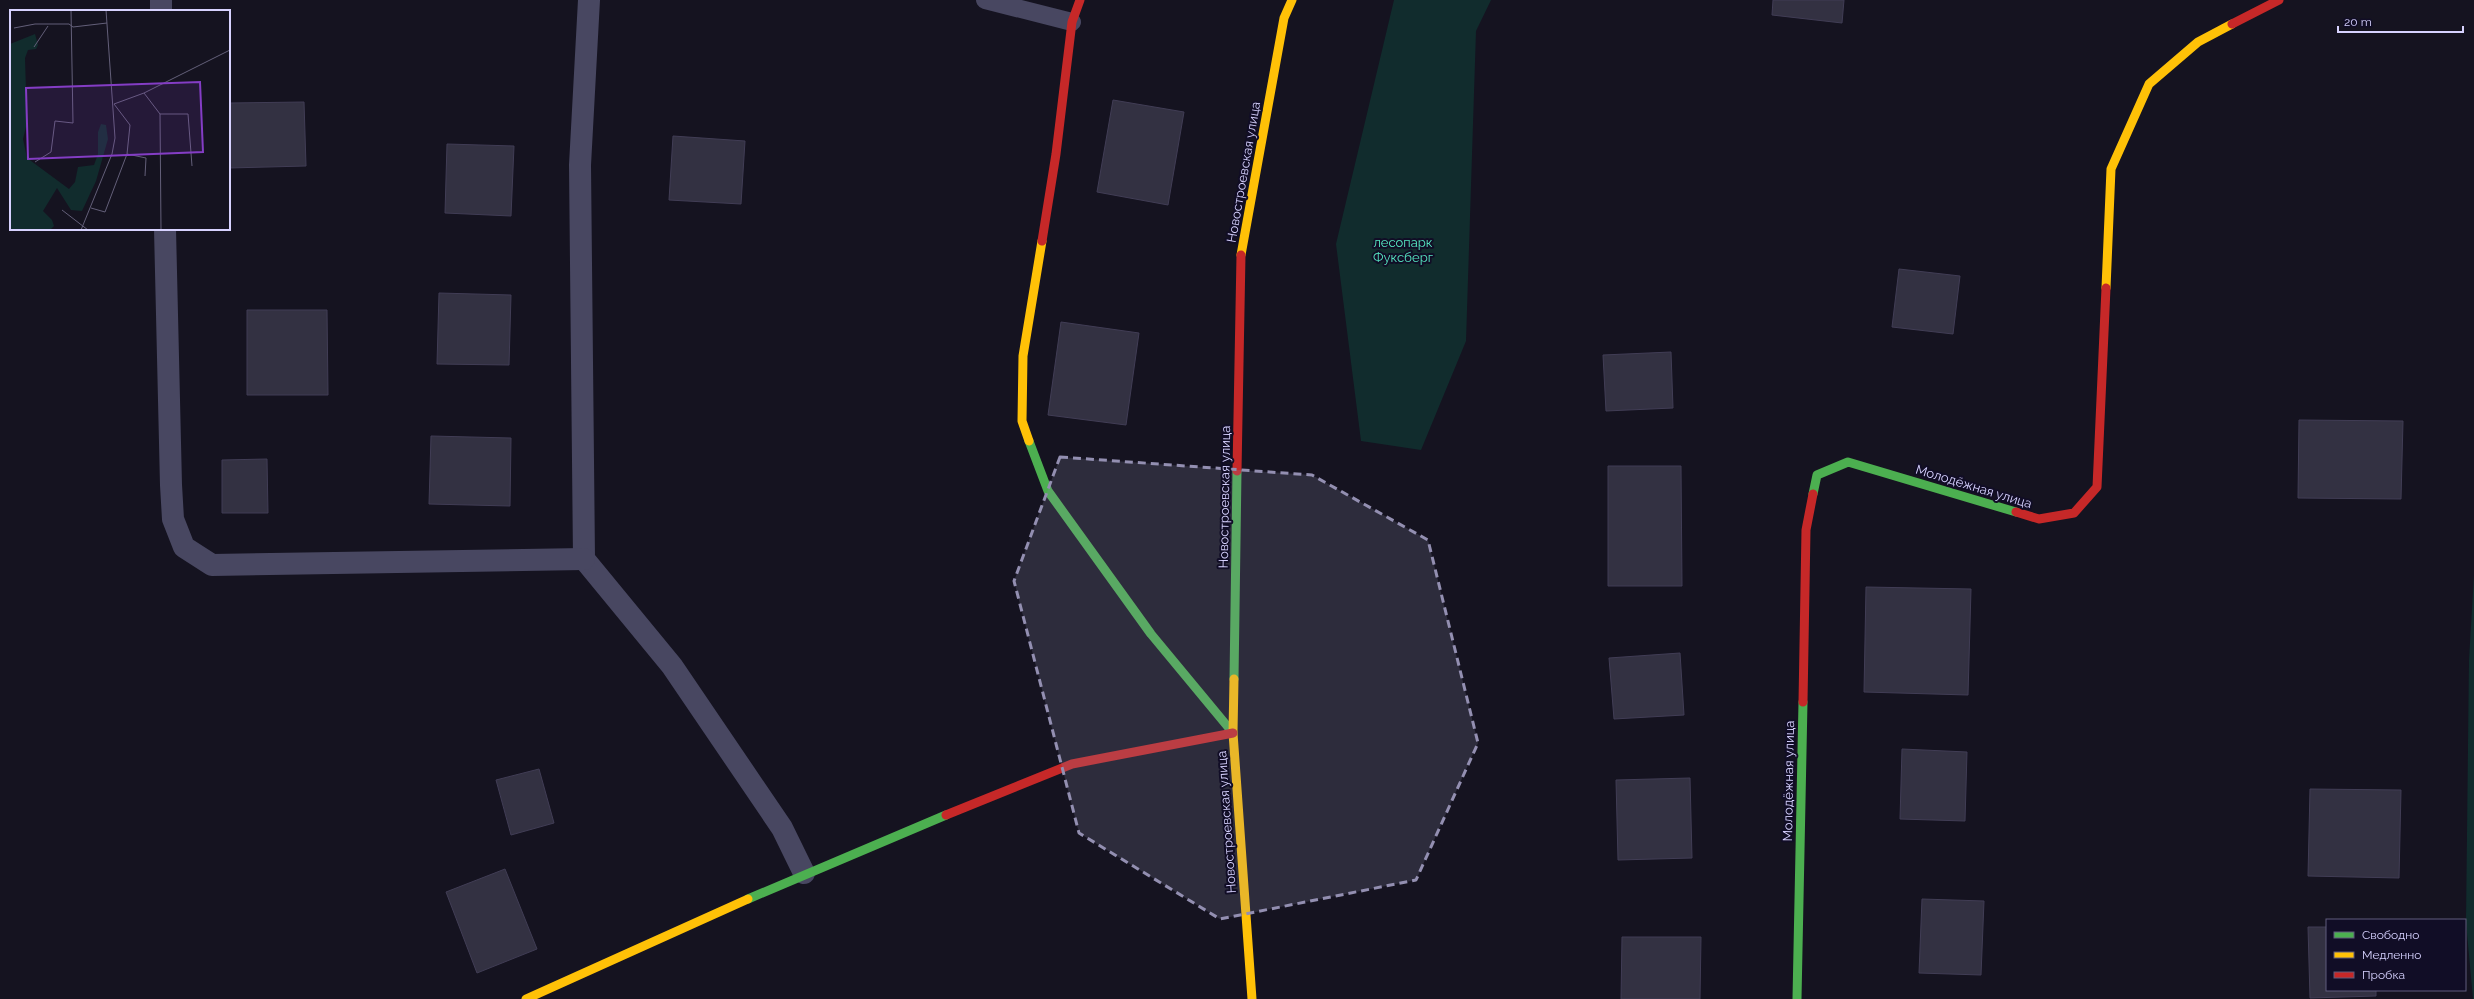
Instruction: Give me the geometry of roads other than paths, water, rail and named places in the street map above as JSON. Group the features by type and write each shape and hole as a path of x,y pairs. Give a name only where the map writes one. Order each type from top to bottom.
{"street":[{"path":"160,0 161,10"},
{"path":"589,0 580,165 584,559 672,666 782,828 804,874"},
{"path":"526,999 804,874 1072,764 1232,733 1151,634 1048,490 1022,421 1023,356 1056,154 1072,22 1080,0"},
{"name":"Новостроевская улица","path":"1252,999 1232,733 1241,250 1284,18 1292,0"},
{"name":"Молодёжная улица","path":"1797,999 1806,530 1817,475 1848,462 2039,519 2074,513 2097,487 2111,170 2149,84 2198,42 2280,0"},
{"path":"165,230 171,492 173,519 184,547 212,565 584,559"}],"lane":[{"path":"984,0 1072,22"}],"park label":[{"name":"лесопарк Фуксберг","path":"1403,250"}]}
